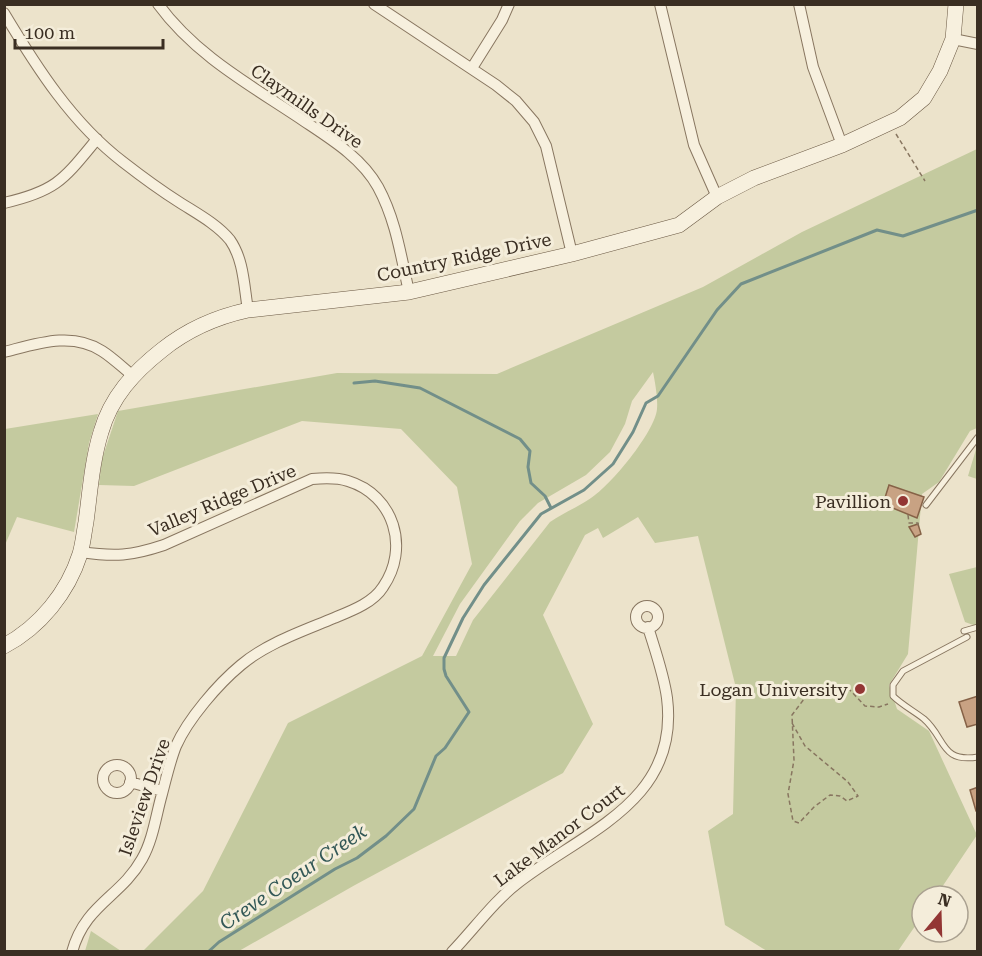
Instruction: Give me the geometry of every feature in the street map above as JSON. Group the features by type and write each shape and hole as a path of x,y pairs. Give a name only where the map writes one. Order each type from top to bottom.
{"street":[{"name":"Claymills Drive","path":"158,4 180,31 206,55 327,136 365,169 378,186 395,228 409,292"},
{"path":"374,4 472,68 516,101 534,122 546,146 572,254"},
{"path":"472,68 502,20 509,4"},
{"path":"660,4 694,146 717,197"},
{"path":"799,4 813,66 842,145"},
{"name":"Country Ridge Drive","path":"4,646 17,639 43,617 59,597 81,552 101,432 119,393 132,375 174,340 224,315 248,310 409,292 572,254 679,225 717,197 754,178 842,145 900,118 924,98 940,70 953,39 956,4"},
{"path":"4,14 8,26 64,104 97,139 120,160 229,239 239,255 248,310"},
{"path":"953,39 978,44"},
{"path":"4,203 32,196 55,186 66,177 97,139"},
{"path":"4,352 53,340 69,340 92,345 132,375"},
{"name":"Valley Ridge Drive","path":"81,552 119,556 141,553 312,479 347,480 370,492 385,507 393,523"},
{"name":"Isleview Drive","path":"72,951 87,918 98,905 124,883 143,858 176,746 202,706 242,663 278,642 367,603 383,588 392,570 397,550 393,523"},
{"name":"Lake Manor Court","path":"452,951 518,882 631,804 650,778 663,755 668,713 667,696 648,627"},
{"path":"130,782 162,791"}],"lane":[{"path":"926,505 978,437"},
{"path":"978,627 903,671 893,685 893,696 923,719 935,732 944,749 964,759 978,757"}],"path":[{"path":"896,133 925,181"},
{"path":"908,515 909,523 918,523 918,526"},
{"path":"792,723 805,746 848,782 858,796 847,801 840,796 830,795 814,807 799,823 793,821 788,794 794,760 792,723 792,715 807,695 833,688 848,688 865,706 879,707 898,701"}],"green space":[{"path":"977,149 977,428 970,431 939,482 922,494 908,654 889,685 897,709 929,731 977,835 944,884 910,884 910,934 898,951 767,951 725,925 708,831 733,814 736,688 698,536 655,543 638,517 603,538 598,528 585,535 543,615 593,724 563,773 355,885 239,951 143,951 203,891 288,723 422,656 472,564 457,487 401,429 302,421 134,486 99,485 102,459 118,411 337,373 497,374 703,287 802,232","holes":["653,372 657,409 649,431 620,471 599,492 550,522 473,620 456,656 433,656 460,604 520,521 538,503 586,475 610,452 625,424 632,401"]},
{"path":"98,414 89,443 74,532 17,517 5,545 5,429"},
{"path":"977,446 978,479 968,476"},
{"path":"977,567 976,626 965,622 949,574"},
{"path":"91,931 121,951 85,951"}],"building":[{"name":"Pavillion","path":"889,485 924,497 917,518 883,504"},
{"path":"918,524 921,534 915,537 909,527"},
{"path":"978,696 978,724 967,727 959,702"},
{"path":"978,787 978,811 976,811 970,790"}],"waterway":[{"name":"Creve Coeur Creek","path":"208,952 219,942 335,869 357,858 386,836 414,809 436,756 445,748 469,712 444,669 444,658 463,618 484,585 541,514 584,490 613,464 633,432 646,403 658,396 717,310 741,284 877,230 903,236 978,210"},
{"path":"354,383 375,381 420,388 520,439 530,451 528,467 531,483 545,496 551,508"}],"place":[{"name":"Pavillion","path":"903,501"},
{"name":"Logan University","path":"860,689"}]}
